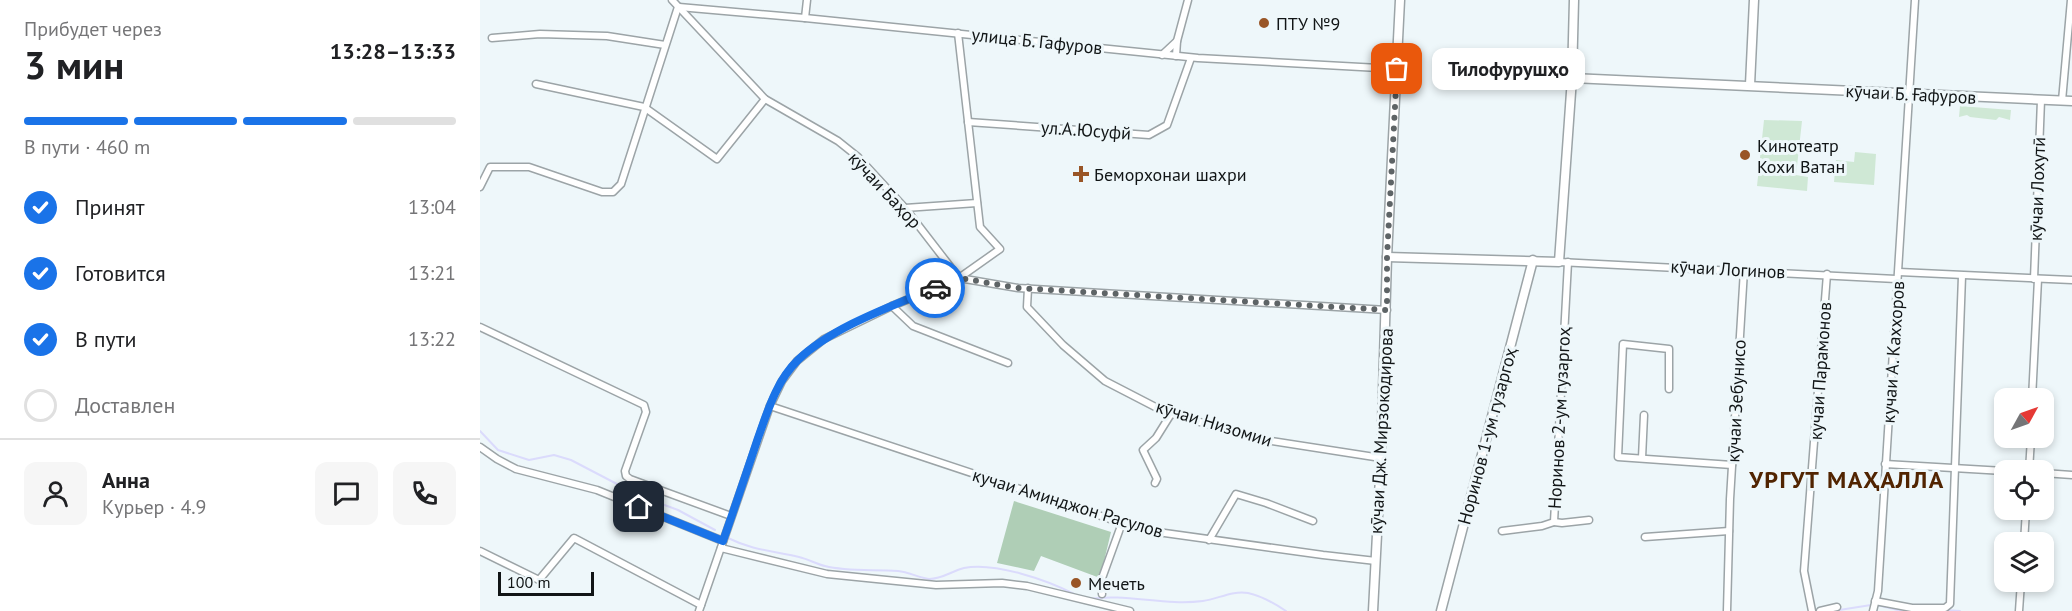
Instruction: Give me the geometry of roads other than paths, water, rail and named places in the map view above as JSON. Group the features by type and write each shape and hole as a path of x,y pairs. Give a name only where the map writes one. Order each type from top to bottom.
{"street":[{"name":"кӯчаи Баҳор","path":"672,0 765,99 838,141 858,157 905,208 959,278"},
{"path":"805,18 807,0"},
{"path":"1176,56 1177,40 1188,0"},
{"name":"кӯчаи Дж. Мирзокодирова","path":"1373,611 1400,0"},
{"path":"1387,257 1563,262 1575,0"},
{"path":"1750,85 1754,0"},
{"name":"кучаи А. Каххоров","path":"1873,611 1878,591 1915,0"},
{"path":"2067,101 2072,0"},
{"name":"улица Б. Гафуров","path":"678,7 958,33 1191,58 1397,69"},
{"path":"480,188 490,167 506,166 529,167 603,192 614,192 621,184 678,7"},
{"path":"480,551 539,580 574,538 700,608 770,406 782,381 797,360 824,339 892,306 959,278 1000,249 980,226 958,33"},
{"path":"492,38 540,34 607,36 665,45"},
{"path":"1162,55 1177,40"},
{"name":"ул.А.Юсуфй","path":"968,122 1149,135 1167,125 1191,58"},
{"name":"кӯчаи Б. Ғафуров","path":"1572,78 2067,101"},
{"path":"536,84 644,107 717,159 765,99"},
{"name":"кӯчаи Лохутӣ","path":"2032,388 2041,100"},
{"path":"905,208 977,203"},
{"name":"Норинов 1-ум гузаргоҳ","path":"1441,611 1533,260"},
{"name":"кӯчаи Логинов","path":"1563,262 1827,274 2069,280"},
{"name":"Норинов 2-ум гузаргоҳ","path":"1502,531 1542,526 1554,522 1563,262"},
{"name":"кӯчаи Зебунисо","path":"1727,611 1732,465 1743,270"},
{"name":"кучаи Парамонов","path":"1812,611 1804,571 1827,274"},
{"path":"1875,602 1912,608 1945,609 1950,604 1962,276"},
{"path":"959,278 1028,288 1387,310"},
{"name":"кӯчаи Низомии","path":"1028,288 1027,307 1063,345 1105,381 1172,414 1259,439 1381,458"},
{"path":"892,306 913,326 1008,363"},
{"path":"480,327 644,405 647,408 646,412 625,471 626,476 731,516"},
{"path":"1669,388 1669,349 1623,344 1618,457 1732,465"},
{"name":"кучаи Аминджон Расулов","path":"770,406 1154,532 1376,561"},
{"path":"1155,483 1157,479 1143,450 1156,438 1172,414"},
{"path":"1642,459 1644,415"},
{"path":"480,447 516,469 597,490 723,541"},
{"path":"1885,464 1994,470"},
{"path":"2054,474 2072,475"},
{"path":"1209,540 1236,494 1313,522"},
{"path":"1554,522 1589,520"},
{"path":"1102,594 1101,581 1122,523"},
{"path":"1645,537 1729,531"},
{"path":"721,548 827,574 936,585 1002,583 1027,586 1130,611"},
{"path":"2019,611 2020,592"},
{"path":"1820,611 1836,607"}],"waterway":[{"path":"480,431 498,450 529,460 554,455 571,460 640,496 678,510 715,530"},
{"path":"728,538 754,548 799,557 834,568 898,571 929,579 964,568 990,568 1036,578 1074,594"},
{"path":"1088,599 1117,597 1188,602 1242,592 1263,598 1286,611"},
{"path":"1833,611 1871,605"},
{"path":"1877,605 1902,611"},
{"path":"1945,610 1960,611"}],"place":[{"name":"ПТУ №9","path":"1264,23"},
{"name":"Тилофурушҳо","path":"1397,69"},
{"name":"Кинотеатр Кохи Ватан","path":"1745,155"},
{"name":"Беморхонаи шахри","path":"1081,174"},
{"name":"Мечеть","path":"1076,583"}],"district":[{"name":"УРГУТ МАҲАЛЛА","path":"1847,479"}]}
